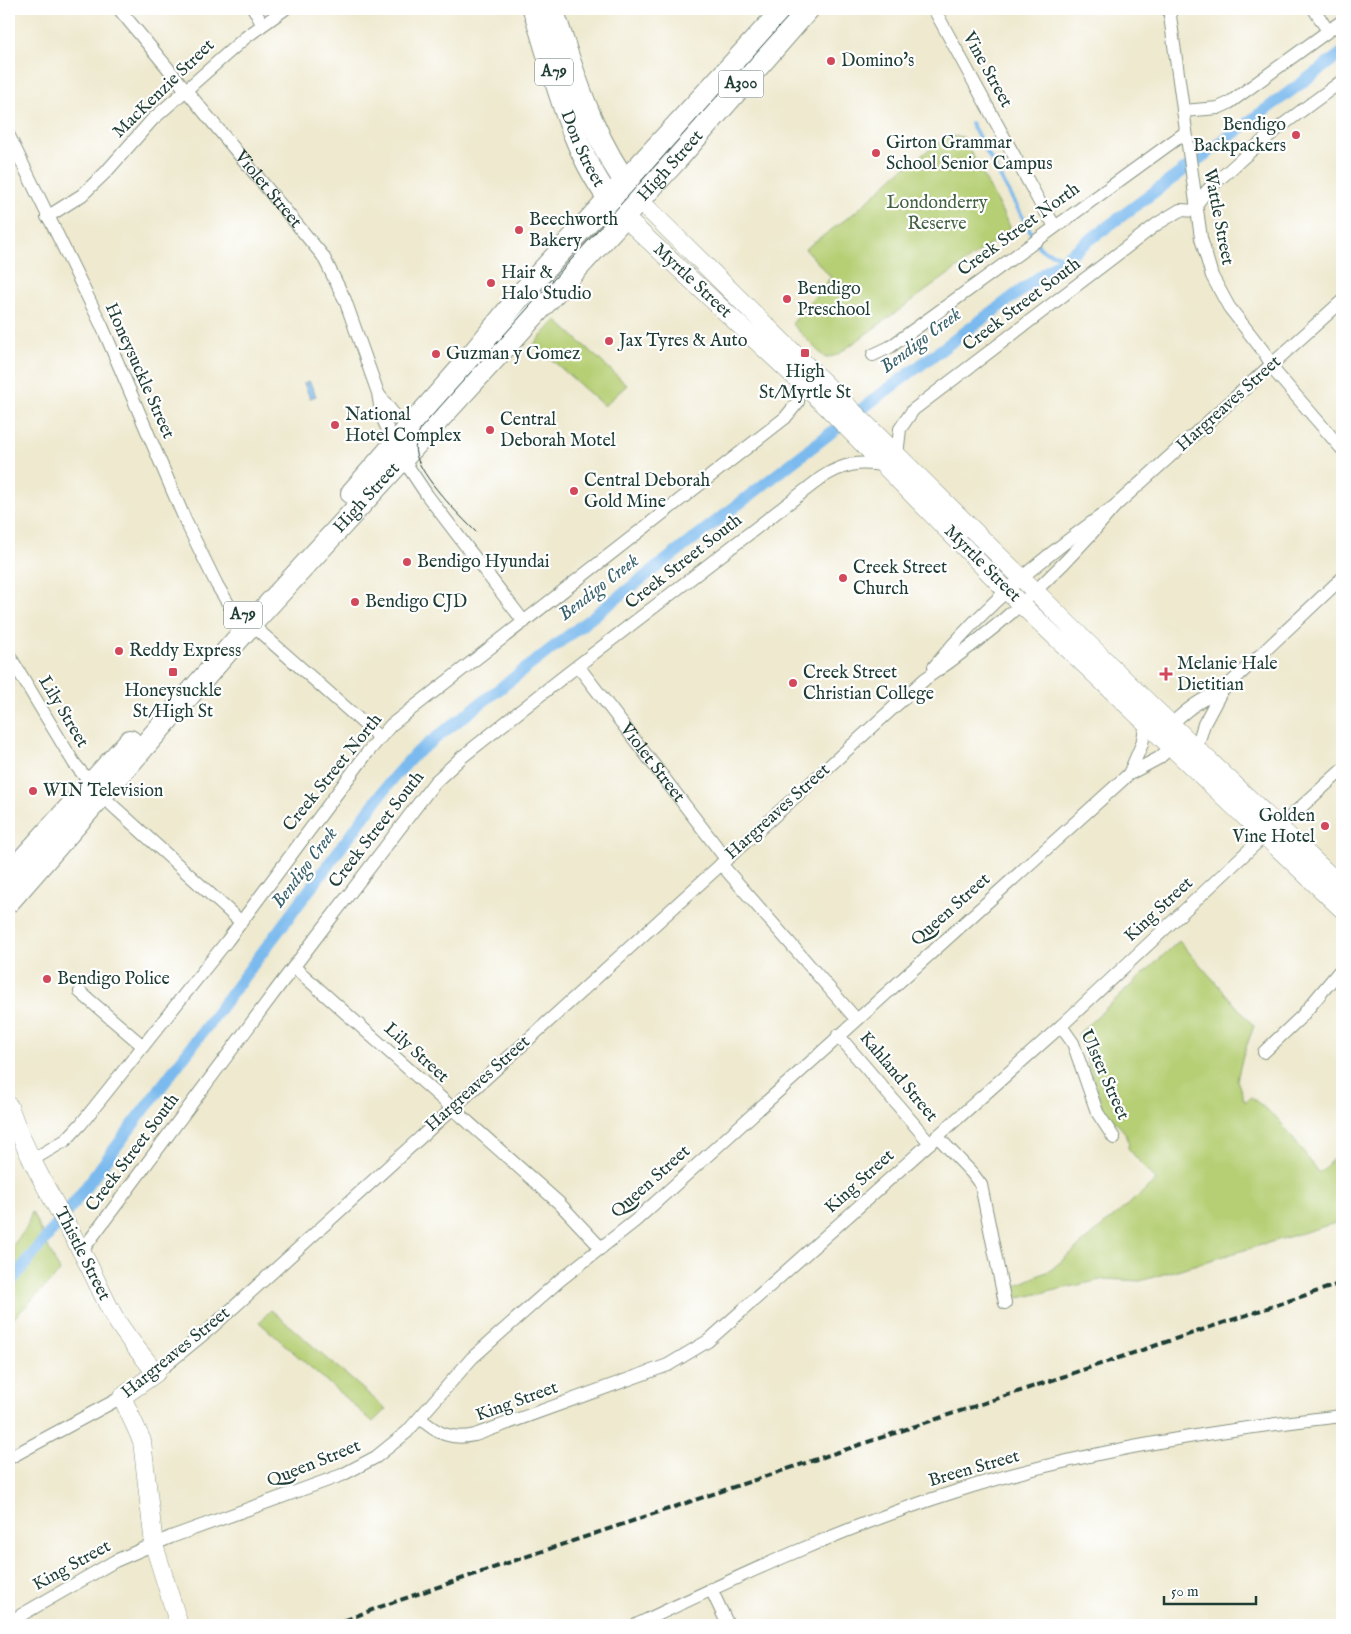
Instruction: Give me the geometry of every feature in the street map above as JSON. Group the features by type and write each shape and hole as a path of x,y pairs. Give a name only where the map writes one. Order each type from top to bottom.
{"highway":[{"name":"Don Street","path":"534,9 575,136 599,185 609,199"},
{"name":"Don Street","path":"552,9 591,123 607,154 632,190"},
{"name":"High Street","path":"9,901 97,790 478,362 623,216 632,190 784,9"},
{"name":"High Street","path":"478,362 525,290 609,199 632,190 808,9"},
{"name":"A79","path":"609,199 623,216"},
{"name":"High Street","path":"9,875 97,790"}],"main road":[{"name":"Myrtle Street","path":"632,190 833,403 892,460 1022,576 1342,887"},
{"name":"Myrtle Street","path":"623,216 799,381 833,403"},
{"name":"Myrtle Street","path":"892,460 1006,590 1342,909"},
{"name":"Thistle Street","path":"9,1106 13,1123 119,1325 156,1373"},
{"name":"Hargreaves Street","path":"122,1397 156,1373"},
{"path":"122,1397 142,1441 154,1545 179,1625"}],"street":[{"name":"Violet Street","path":"119,9 323,256 345,300 378,393 382,417 407,443"},
{"path":"254,9 262,24"},
{"name":"MacKenzie Street","path":"48,217 73,202 92,186 141,130 262,24 271,13 285,9"},
{"name":"Vine Street","path":"934,9 1040,203 1055,226"},
{"name":"Wattle Street","path":"1169,9 1196,208 1206,258 1216,285 1287,386 1342,449"},
{"path":"1314,9 1328,31"},
{"path":"1183,112 1218,108 1229,103 1342,21"},
{"path":"1196,208 1211,184 1230,170 1250,150 1342,81"},
{"name":"Creek Street North","path":"873,355 890,347 1186,132"},
{"name":"Honeysuckle Street","path":"9,136 102,326 186,522 229,605 379,737"},
{"name":"Creek Street South","path":"85,1259 101,1225 435,782 462,757 828,473 854,463 892,460 900,429 913,410 1157,224 1180,210 1196,208"},
{"name":"Hargreaves Street","path":"925,679 961,634 1006,590 1115,506 1342,301"},
{"name":"Creek Street North","path":"32,1160 58,1146 73,1133 240,921 379,737 391,725 785,418 798,402 799,381"},
{"name":"Violet Street","path":"378,393 392,412 407,443 423,491 524,622"},
{"name":"Hargreaves Street","path":"156,1373 212,1326 925,679 972,647 1022,604 1093,534 1115,506"},
{"name":"Queen Street","path":"154,1545 342,1475 389,1448 420,1418 472,1358 553,1286 635,1221 838,1035 1129,774 1146,766 1165,742 1203,728 1221,692 1342,578"},
{"name":"Lily Street","path":"9,655 74,763 97,790 240,921"},
{"name":"Violet Street","path":"578,666 724,862 856,1019"},
{"name":"Queen Street","path":"1184,735 1210,696 1221,692"},
{"name":"Queen Street","path":"1129,774 1142,744 1146,723"},
{"path":"1279,827 1342,770"},
{"name":"King Street","path":"420,1418 432,1428 447,1436 475,1435 681,1358 725,1328 1061,1026 1264,836"},
{"name":"Lily Street","path":"294,967 559,1202 601,1248"},
{"path":"1264,1052 1301,1017 1342,968"},
{"path":"80,992 143,1046"},
{"name":"Ulster Street","path":"1061,1026 1073,1043 1096,1112 1114,1138"},
{"name":"Kahland Street","path":"838,1035 934,1139 972,1173 981,1185 1005,1303"},
{"name":"Hargreaves Street","path":"9,1458 122,1397"},
{"name":"Breen Street","path":"636,1625 787,1554 923,1502 991,1481 1066,1462 1203,1434 1342,1416"},
{"name":"King Street","path":"9,1622 104,1567 154,1545"},
{"path":"711,1590 728,1625"}],"green space":[{"name":"Londonderry Reserve","path":"948,136 963,137 1011,229 837,355 825,358 792,324 831,277 805,249 853,214 900,171"},
{"path":"556,320 627,385 604,406 534,344"},
{"path":"1179,941 1254,1026 1243,1055 1237,1080 1245,1102 1251,1097 1278,1119 1319,1173 1342,1150 1342,1221 1140,1281 1105,1279 1019,1298 1010,1288 1051,1270 1156,1181 1128,1148 1127,1136 1124,1131 1103,1109 1078,1034"},
{"path":"32,1212 60,1272 9,1323 9,1250 26,1229"},
{"path":"271,1310 386,1409 373,1422 259,1322"}],"water":[{"path":"309,381 316,396 310,398 304,383"}],"waterway":[{"name":"Bendigo Creek","path":"9,1284 74,1203 394,777 415,754 872,401 1342,53"},
{"path":"971,123 1039,247 1044,251 1066,258"}],"tram line":[{"path":"476,532 442,495 425,474 419,463 415,447 421,428 795,9"}],"railway":[{"path":"333,1625 522,1558 1342,1283"}],"place":[{"name":"Domino's","path":"831,61"},
{"name":"Bendigo Backpackers","path":"1296,135"},
{"name":"Girton Grammar School Senior Campus","path":"876,153"},
{"name":"Beechworth Bakery","path":"519,230"},
{"name":"Hair & Halo Studio","path":"491,283"},
{"name":"Bendigo Preschool","path":"787,299"},
{"name":"Jax Tyres & Auto","path":"609,341"},
{"name":"High St/Myrtle St","path":"805,353"},
{"name":"Guzman y Gomez","path":"436,354"},
{"name":"National Hotel Complex","path":"335,425"},
{"name":"Central Deborah Motel","path":"490,430"},
{"name":"Central Deborah Gold Mine","path":"574,491"},
{"name":"Bendigo Hyundai","path":"407,562"},
{"name":"Creek Street Church","path":"843,578"},
{"name":"Bendigo CJD","path":"355,602"},
{"name":"Reddy Express","path":"119,651"},
{"name":"Honeysuckle St/High St","path":"173,672"},
{"name":"Melanie Hale Dietitian","path":"1166,674"},
{"name":"Creek Street Christian College","path":"793,683"},
{"name":"WIN Television","path":"33,791"},
{"name":"Golden Vine Hotel","path":"1325,826"},
{"name":"Bendigo Police","path":"47,979"}]}
